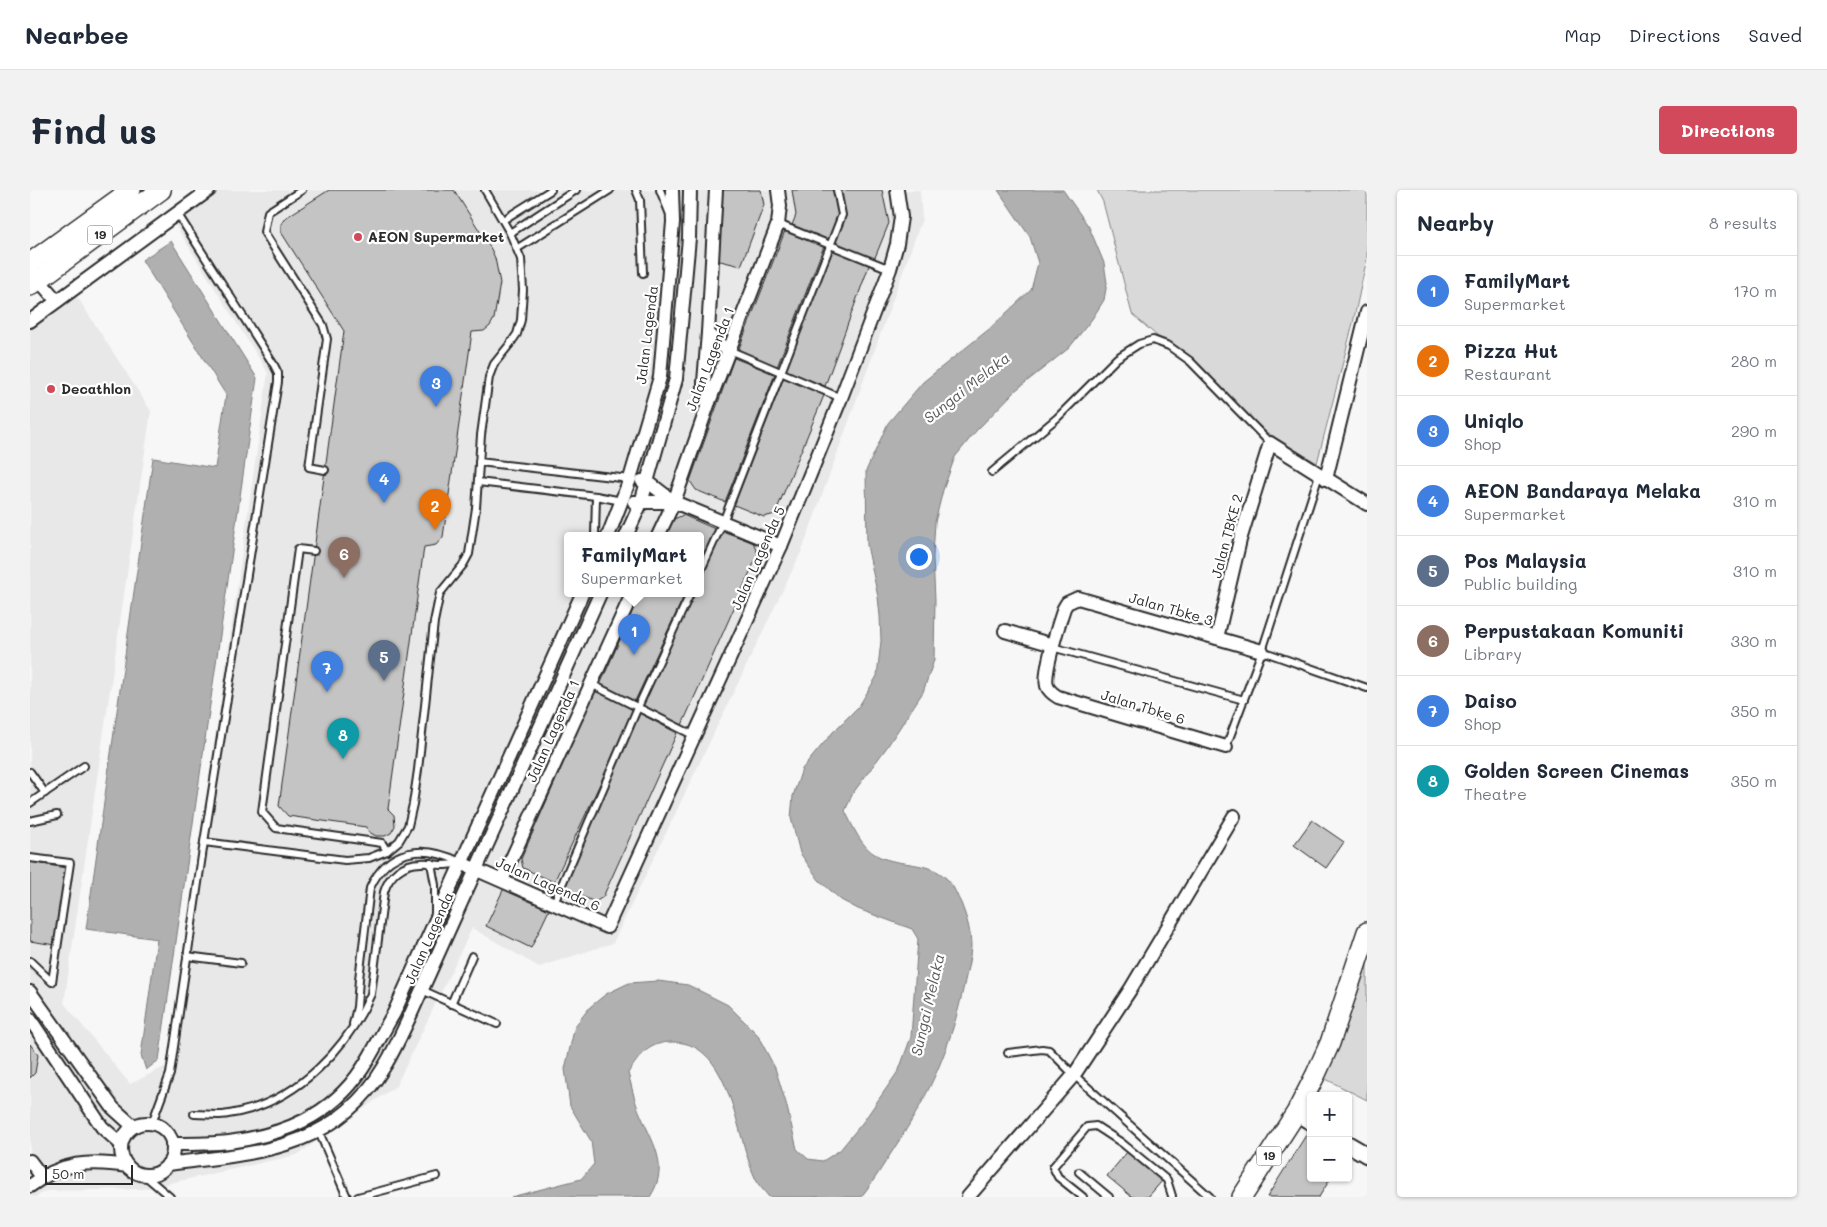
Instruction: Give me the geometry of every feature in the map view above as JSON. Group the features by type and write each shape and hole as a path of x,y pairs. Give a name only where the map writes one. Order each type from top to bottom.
{"main road":[{"name":"19","path":"30,263 130,190"},
{"name":"19","path":"33,279 161,190"},
{"name":"19","path":"1242,1197 1303,1118 1367,932"}],"street":[{"path":"30,321 209,190"},
{"name":"Jalan Lagenda","path":"610,532 623,501 660,377 673,222 672,190"},
{"path":"628,532 648,482 676,379 689,238 690,190"},
{"path":"709,402 704,390 704,382 716,190"},
{"name":"Jalan Lagenda 1","path":"660,532 674,502 709,402 778,224 780,206 778,190"},
{"name":"Jalan Lagenda 5","path":"607,927 781,546 841,398 890,269 897,244 901,217 897,190"},
{"path":"33,279 57,301"},
{"path":"1323,477 1367,312"},
{"path":"708,333 717,343 729,350"},
{"path":"1270,443 1367,504"},
{"name":"Jalan TBKE 2","path":"1217,638 1240,540 1270,443"},
{"path":"630,479 648,482 674,502 781,546"},
{"path":"623,501 641,503 674,502"},
{"name":"Jalan Lagenda","path":"172,1144 230,1142 287,1129 309,1119 330,1104 361,1070 394,1013 581,597"},
{"name":"Jalan Lagenda","path":"168,1164 262,1152 319,1132 356,1103 384,1068 422,990 599,597"},
{"name":"Jalan Lagenda 1","path":"502,880 631,597"},
{"name":"Jalan Tbke 3","path":"1053,646 1064,608 1072,599 1078,598 1262,651"},
{"path":"1005,631 1053,646"},
{"name":"Jalan Tbke 6","path":"1053,646 1046,681 1052,693 1058,697 1226,747"},
{"path":"968,1197 1074,1075 1130,990 1234,816"},
{"name":"Jalan Lagenda 6","path":"461,863 554,902 607,927"},
{"path":"30,992 113,1108 133,1126"},
{"path":"30,1019 102,1127 121,1144"},
{"path":"146,1122 152,1123 166,1131 173,1151 168,1164 157,1172 143,1174 127,1166 121,1152 121,1144 133,1126 146,1122"},
{"path":"1352,1146 1367,1155"},
{"path":"30,1161 42,1177"},
{"path":"30,1186 42,1177 70,1165 104,1162 127,1166"}],"lane":[{"path":"302,190 268,212 264,232 323,325 327,339 309,468 325,470"},
{"path":"204,842 345,860 369,858 387,851 399,841 408,826 414,804 434,622 440,593 463,565 469,554 476,508 479,462 489,377 494,364 517,334 521,320 522,272 518,248 485,190"},
{"path":"503,220 551,190"},
{"path":"510,233 576,190"},
{"path":"518,248 610,190"},
{"path":"636,190 640,200 643,273"},
{"path":"660,190 673,222"},
{"path":"704,563 723,522 842,215 837,190"},
{"path":"152,1123 170,1074 204,842 278,382 278,373 274,365 177,212"},
{"path":"778,224 890,269"},
{"path":"992,472 1057,418 1117,358 1139,344 1153,340 1169,346 1190,361 1270,443"},
{"path":"729,350 841,398"},
{"path":"479,462 630,479"},
{"path":"1226,747 1323,477"},
{"path":"478,482 623,501"},
{"path":"595,532 596,496"},
{"path":"314,551 298,549 262,812 276,828 368,841 382,844 387,851"},
{"path":"554,902 638,707 689,597"},
{"path":"1053,646 1244,700"},
{"path":"1262,651 1367,688"},
{"path":"591,683 695,736"},
{"path":"30,803 84,766"},
{"path":"30,772 45,793"},
{"path":"30,821 57,815"},
{"path":"352,1028 357,1006 370,888 374,879 381,870 395,859 410,852 423,851 444,854 461,863"},
{"path":"30,858 70,863 52,982 30,961"},
{"path":"194,1114 222,1115 254,1108 287,1094 319,1068 339,1047 364,1009 371,994 384,892 387,883 394,874 406,865 420,862 442,865 461,863"},
{"path":"431,863 435,885 436,920"},
{"path":"187,956 241,963"},
{"path":"451,1004 472,956"},
{"path":"422,990 497,1024"},
{"path":"1008,1053 1042,1048 1049,1050 1074,1075 1210,1197"},
{"path":"1083,1197 1058,1177 1053,1166 1087,1127 1091,1126 1096,1126 1122,1142 1167,1180 1172,1197"},
{"path":"319,1132 347,1197"},
{"path":"1079,1172 1109,1197"},
{"path":"143,1174 170,1197"},
{"path":"358,1197 437,1176"}],"shaded area":[{"path":"198,190 920,190 922,219 803,548 613,943 539,967 472,928 396,1086 297,1155 143,1189 46,1191 36,1197 30,1197 30,318 72,289 151,411 64,1003 130,1084 168,1065 268,373 167,212"},
{"path":"1097,190 1367,190 1367,258 1353,323 1317,463 1266,432 1132,314 1103,202"},
{"path":"1367,935 1367,1100 1316,1074"}],"water":[{"name":"Sungai Melaka","path":"998,190 1063,190 1089,227 1104,263 1107,283 1104,300 1069,348 1016,390 976,431 955,457 943,490 935,522 933,557 935,600 934,660 923,692 887,747 853,793 845,811 858,836 872,852 896,862 933,869 948,880 954,888 967,920 971,947 959,1008 946,1050 929,1089 879,1172 861,1197 769,1197 759,1185 751,1168 730,1099 721,1077 709,1059 694,1047 673,1042 658,1044 641,1055 628,1073 636,1103 656,1149 659,1161 656,1184 650,1197 511,1197 581,1179 594,1164 591,1141 570,1106 565,1069 575,1026 590,1007 606,994 629,983 658,981 688,985 728,1005 757,1034 775,1068 797,1149 808,1159 823,1161 840,1150 863,1122 899,1070 911,1037 918,939 912,929 858,909 841,900 819,880 800,853 791,818 793,796 802,769 833,732 859,706 877,676 881,641 880,616 867,545 866,471 888,423 923,382 988,330 1031,290 1038,263 1030,237"},
{"path":"171,241 257,378 159,1060 146,1070 141,1055 157,939 86,929 153,458 215,468 226,395 142,260"}],"building":[{"path":"329,190 454,190 491,249 495,258 500,283 494,319 490,326 484,331 472,332 443,537 436,545 424,547 388,809 394,815 395,826 391,833 385,836 376,836 369,832 366,827 288,816 279,806 344,331 281,232 281,224 285,218"},
{"path":"722,190 761,190 764,205 741,266 716,260"},
{"path":"792,190 834,190 839,214 829,242 792,225 796,215"},
{"path":"840,190 882,190 889,223 874,260 834,245 845,218"},
{"path":"785,231 824,246 777,367 738,351"},
{"path":"830,248 870,263 825,386 785,370"},
{"path":"734,358 775,374 725,502 696,490 690,481"},
{"path":"784,377 825,393 775,514 764,517 734,505"},
{"path":"683,515 715,529 704,553 704,532 667,532 672,520"},
{"path":"722,531 753,542 758,554 682,725 643,706 693,597 704,597 704,571"},
{"path":"639,597 684,597 635,701 600,685"},
{"path":"595,691 635,709 554,882 523,868 521,859"},
{"path":"639,713 677,733 603,897 595,902 562,888"},
{"path":"1312,820 1344,842 1326,868 1294,845"},
{"path":"30,862 66,868 55,945 30,941"},
{"path":"504,888 549,910 531,948 486,926"},
{"path":"30,1044 38,1055 35,1073 30,1078"},
{"path":"1307,1134 1307,1182 1328,1182 1319,1197 1267,1197"},
{"path":"1128,1151 1162,1181 1148,1197 1132,1197 1107,1176"}],"place":[{"name":"AEON Supermarket","path":"358,237"},
{"name":"Decathlon","path":"51,389"},
{"name":"Uniqlo","path":"436,407"},
{"name":"AEON Bandaraya Melaka","path":"384,503"},
{"name":"Pizza Hut","path":"435,530"},
{"name":"Perpustakaan Komuniti","path":"344,578"},
{"name":"FamilyMart","path":"634,655"},
{"name":"Pos Malaysia","path":"384,681"},
{"name":"Daiso","path":"327,692"},
{"name":"Golden Screen Cinemas","path":"343,759"}]}
